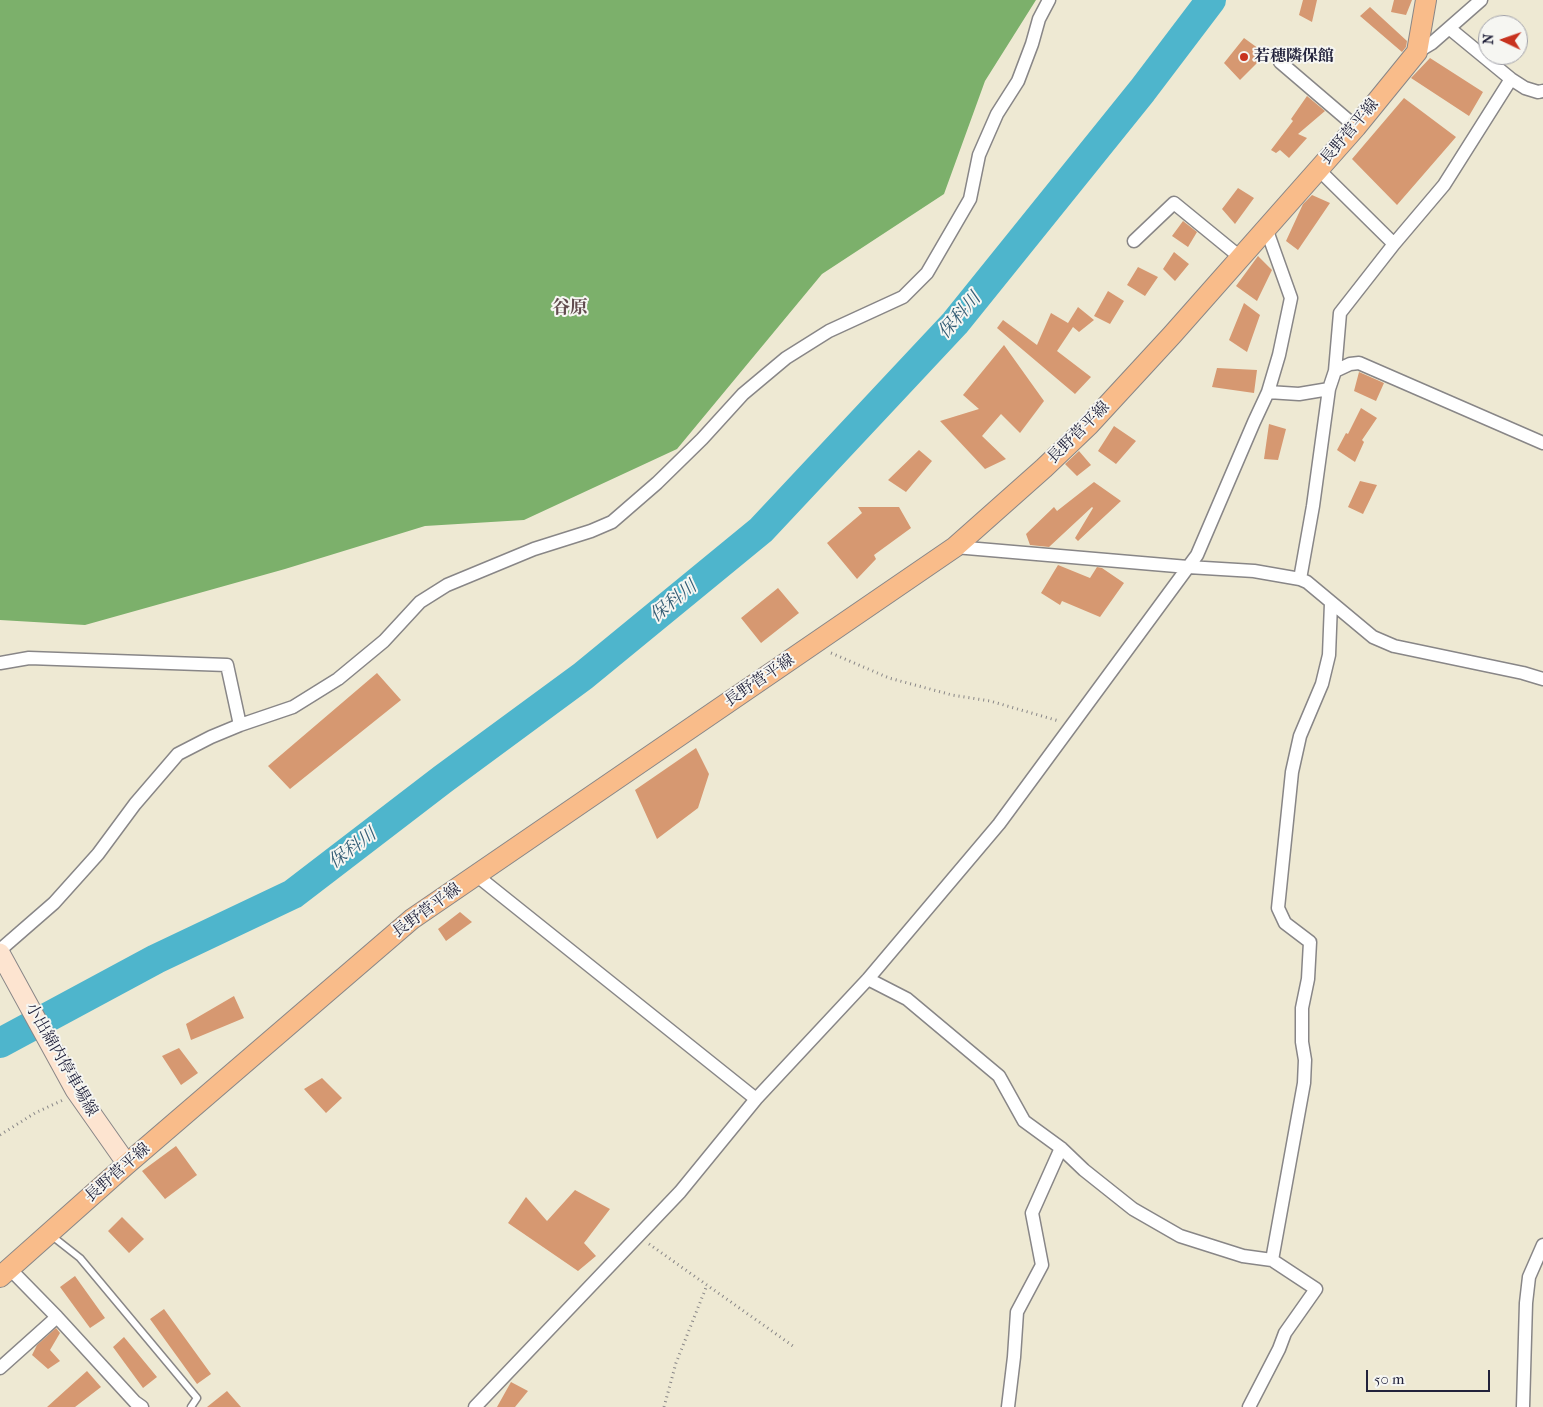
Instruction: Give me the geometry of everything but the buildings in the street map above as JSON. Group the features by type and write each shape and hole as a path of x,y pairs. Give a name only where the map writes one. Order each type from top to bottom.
{"main road":[{"name":"長野菅平線","path":"5,1273 127,1164 412,919 955,547 1044,468 1089,425 1356,127 1417,52 1426,0"},
{"name":"小出綿内停車場線","path":"0,952 76,1091 127,1164"}],"street":[{"path":"0,952 54,903 98,854 135,804 178,754 240,725 292,707 338,679 384,641 420,602 447,586 534,549 591,531 612,522 657,483 702,439 743,394 786,358 829,331 903,297 927,273 970,199 979,155 997,114 1018,80 1032,44 1039,19 1049,0"},
{"path":"1417,52 1432,43 1481,0"},
{"path":"1449,28 1511,79 1525,88 1538,92 1543,91"},
{"path":"1280,62 1356,127"},
{"path":"1300,578 1313,506 1329,389 1334,371 1340,313 1394,244 1444,185 1511,79"},
{"path":"1319,170 1394,244"},
{"path":"1134,241 1174,203 1240,258"},
{"path":"475,1407 680,1192 756,1099 868,979 999,824 1197,555 1268,392 1279,355 1291,298 1266,228"},
{"path":"1334,371 1350,364 1359,363 1543,443"},
{"path":"1268,392 1299,394 1329,389"},
{"path":"955,547 1254,571 1300,578 1373,637 1394,646 1523,673 1543,679"},
{"path":"1272,1260 1304,1083 1305,1060 1302,1042 1302,1008 1308,979 1310,942 1285,924 1278,908 1292,772 1300,736 1322,684 1328,655 1331,603"},
{"path":"0,662 29,658 227,665 240,725"},
{"path":"476,876 756,1099"},
{"path":"868,979 907,1000 999,1076 1024,1121 1061,1148 1084,1170 1134,1208 1180,1236 1243,1256 1272,1260 1316,1289 1285,1332 1279,1349 1249,1407"},
{"path":"1008,1407 1017,1312 1042,1265 1032,1213 1061,1148"},
{"path":"1523,1407 1528,1277 1543,1245"},
{"path":"5,1273 57,1317 135,1405"},
{"path":"0,1368 57,1317"}],"lane":[{"path":"49,1234 80,1258 197,1398 191,1407"}],"path":[{"path":"812,644 889,678 952,695 990,701 1072,724"},
{"path":"0,1135 35,1113 76,1091"},
{"path":"639,1236 793,1346"},
{"path":"664,1407 676,1363 707,1285"}],"green space":[{"path":"0,0 1036,0 985,81 944,194 822,274 677,449 524,520 425,526 285,569 85,625 0,620"}],"waterway":[{"name":"保科川","path":"0,1043 156,959 293,894 443,779 583,676 761,530 955,323 1142,91 1211,0"}],"place":[{"name":"若穂隣保館","path":"1244,57"}],"district":[{"name":"谷原","path":"570,309"}]}
